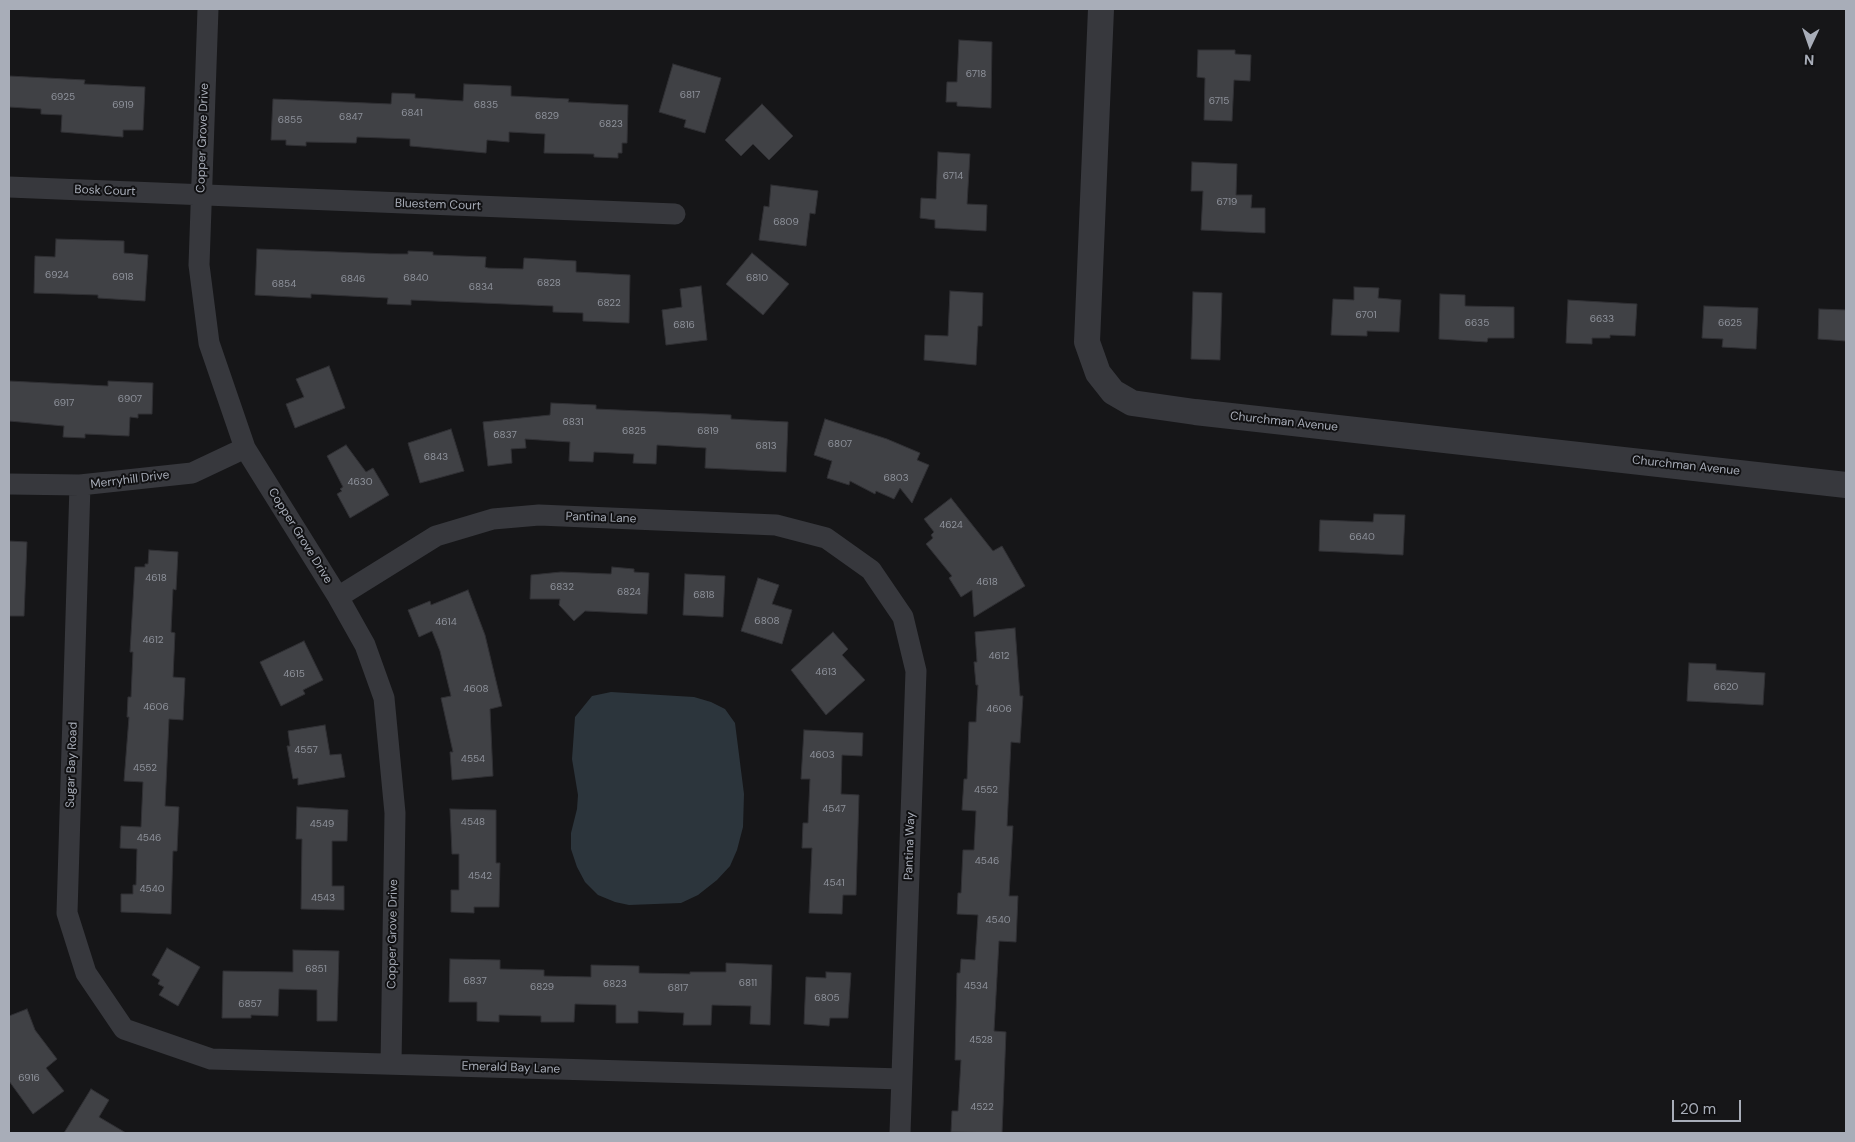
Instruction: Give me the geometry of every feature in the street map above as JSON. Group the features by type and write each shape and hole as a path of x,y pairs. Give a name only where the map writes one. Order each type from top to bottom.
{"street":[{"name":"Copper Grove Drive","path":"208,9 199,265 209,343 245,448 338,597 365,645 384,698 394,814 391,1064"},
{"name":"Churchman Avenue","path":"1101,9 1088,342 1098,373 1112,392 1132,403 1195,412 1846,485"},
{"name":"Bosk Court","path":"9,187 201,195"},
{"name":"Bluestem Court","path":"201,195 675,214"},
{"name":"Merryhill Drive","path":"9,484 80,486 192,473 245,448"},
{"name":"Sugar Bay Road","path":"80,486 67,913 86,973 124,1029"},
{"name":"Pantina Lane","path":"338,597 436,536 493,519 538,515 776,525 826,538 871,570"},
{"name":"Pantina Way","path":"871,570 903,617 916,671 900,1133"},
{"name":"Emerald Bay Lane","path":"124,1029 211,1059 902,1079"}],"shaded area":[{"path":"611,692 694,697 725,709 735,723 744,794 743,827 737,850 730,866 717,880 698,895 681,903 629,905 598,895 585,882 577,867 571,849 571,833 577,809 578,795 572,759 575,717 592,696"}],"building":[{"path":"959,40 992,42 991,108 957,106 957,102 946,102 947,82 957,82"},
{"path":"1198,50 1235,50 1235,54 1251,55 1250,81 1234,80 1232,121 1204,120 1205,78 1197,77"},
{"path":"673,64 721,78 705,133 684,127 686,120 659,112"},
{"path":"9,76 85,80 84,84 145,87 143,130 123,130 123,137 61,132 62,115 41,114 41,109 9,107"},
{"path":"464,84 511,86 511,96 569,99 568,102 628,105 627,143 622,143 622,153 618,153 618,158 594,157 594,154 544,153 545,134 509,132 509,142 487,140 486,153 410,146 410,139 357,137 356,143 306,142 306,146 286,145 286,140 271,140 273,99 391,104 392,93 415,94 415,98 463,101"},
{"path":"762,104 793,136 769,160 753,144 741,156 725,140"},
{"path":"938,152 970,154 967,204 987,205 986,231 935,228 935,220 920,218 921,198 936,199"},
{"path":"1192,162 1237,164 1236,195 1252,195 1251,208 1265,208 1265,233 1201,230 1203,191 1191,191"},
{"path":"771,185 818,191 815,214 810,213 806,246 759,240 764,206 769,207"},
{"path":"56,239 124,241 124,253 148,255 145,301 98,298 98,295 34,293 35,256 55,257"},
{"path":"257,249 390,254 408,254 408,251 433,252 433,255 486,257 485,267 488,268 523,269 524,258 576,261 576,272 630,275 629,323 583,321 583,313 553,312 553,306 411,300 411,305 387,304 388,298 311,294 311,298 255,295"},
{"path":"752,253 789,284 763,315 726,284"},
{"path":"701,286 707,340 666,345 662,310 682,307 680,289"},
{"path":"1354,287 1379,288 1378,298 1401,300 1399,332 1367,331 1367,336 1331,335 1333,299 1354,300"},
{"path":"950,291 983,293 982,326 978,326 976,365 924,360 925,335 948,336"},
{"path":"1193,292 1222,293 1220,360 1191,359"},
{"path":"1440,294 1465,295 1465,306 1514,307 1514,338 1488,338 1487,342 1439,339"},
{"path":"1568,300 1637,304 1635,336 1610,335 1610,338 1592,338 1592,344 1566,343"},
{"path":"1704,306 1758,308 1756,349 1722,347 1723,339 1702,338"},
{"path":"1819,309 1846,310 1846,341 1818,339"},
{"path":"329,366 345,408 295,428 286,404 304,397 296,379"},
{"path":"9,381 108,386 108,381 153,383 152,414 138,414 138,418 130,417 129,436 85,434 85,438 63,437 64,426 9,421"},
{"path":"551,403 596,405 596,409 731,415 731,419 788,422 786,472 705,468 706,448 657,445 656,464 633,463 634,454 594,452 593,462 569,461 570,442 525,439 526,448 511,449 512,463 488,466 483,422 550,415"},
{"path":"825,419 887,439 920,453 917,460 929,465 912,503 900,488 894,499 876,491 875,494 850,481 849,485 827,478 832,461 814,455"},
{"path":"451,429 464,471 420,483 408,443"},
{"path":"346,445 366,472 373,468 389,495 350,518 337,494 342,491 340,489 343,487 327,456"},
{"path":"951,498 993,551 1002,546 1025,586 974,617 972,590 961,597 949,578 952,576 926,544 933,538 931,535 934,532 924,519"},
{"path":"1374,514 1405,515 1403,555 1319,551 1320,520 1373,522"},
{"path":"9,541 27,542 24,616 9,616"},
{"path":"149,550 178,552 176,590 173,589 171,632 175,633 173,677 185,678 183,720 169,719 165,806 179,807 177,851 173,851 171,914 121,912 121,894 133,894 133,885 136,885 137,849 120,848 121,826 141,827 143,782 124,781 129,717 127,717 128,697 131,697 133,652 130,652 135,567 145,567 145,564 148,564"},
{"path":"612,567 634,569 634,572 649,573 647,614 585,611 574,621 559,605 560,599 530,599 531,575 561,572 611,574"},
{"path":"685,574 725,576 723,617 683,615"},
{"path":"758,578 779,585 772,604 792,610 782,644 741,631"},
{"path":"468,590 485,635 502,706 490,709 493,776 452,780 450,752 453,752 441,698 451,696 440,651 432,631 419,637 408,610 430,601 431,605"},
{"path":"1015,628 1020,696 1023,696 1020,743 1011,742 1007,826 1013,826 1009,896 1018,896 1016,942 999,941 994,1031 1006,1032 1002,1133 951,1132 952,1111 958,1111 961,1060 955,1060 957,973 960,973 961,959 975,960 978,915 957,914 958,893 961,893 963,850 974,850 976,811 962,810 964,779 967,779 969,722 976,722 978,685 976,685 974,662 977,662 975,632"},
{"path":"833,632 848,649 842,655 865,680 826,715 791,670"},
{"path":"304,641 323,680 303,690 305,694 281,706 260,662"},
{"path":"1689,663 1716,664 1716,670 1765,673 1763,705 1687,701"},
{"path":"325,725 330,755 341,754 345,777 298,785 298,778 293,779 287,746 290,746 288,731"},
{"path":"804,730 863,733 862,756 842,755 841,794 859,795 856,895 843,895 842,914 809,913 812,848 802,848 803,823 808,823 810,779 801,779"},
{"path":"297,807 348,810 347,841 332,841 332,886 344,886 344,910 301,909 302,839 296,839"},
{"path":"450,809 496,810 496,863 500,863 499,907 474,907 474,913 451,912 451,890 459,890 459,854 452,854"},
{"path":"167,948 200,967 178,1006 159,995 164,987 158,984 160,980 152,975"},
{"path":"293,950 339,951 337,1021 317,1021 317,990 279,989 278,1016 251,1015 251,1018 222,1018 223,971 293,972"},
{"path":"450,959 500,960 500,969 544,970 544,976 591,977 591,965 639,966 639,973 690,974 690,972 726,972 726,963 772,965 770,1025 750,1024 751,1006 712,1005 711,1025 683,1025 684,1013 638,1011 638,1023 616,1023 616,1005 575,1004 574,1022 541,1022 541,1016 499,1015 499,1022 477,1021 477,1002 449,1002"},
{"path":"826,972 851,973 848,1018 830,1018 829,1026 804,1024 806,977 826,978"},
{"path":"27,1009 35,1030 57,1059 46,1068 64,1091 33,1114 9,1081 9,1016"},
{"path":"91,1089 109,1100 99,1117 126,1133 64,1133"}]}
